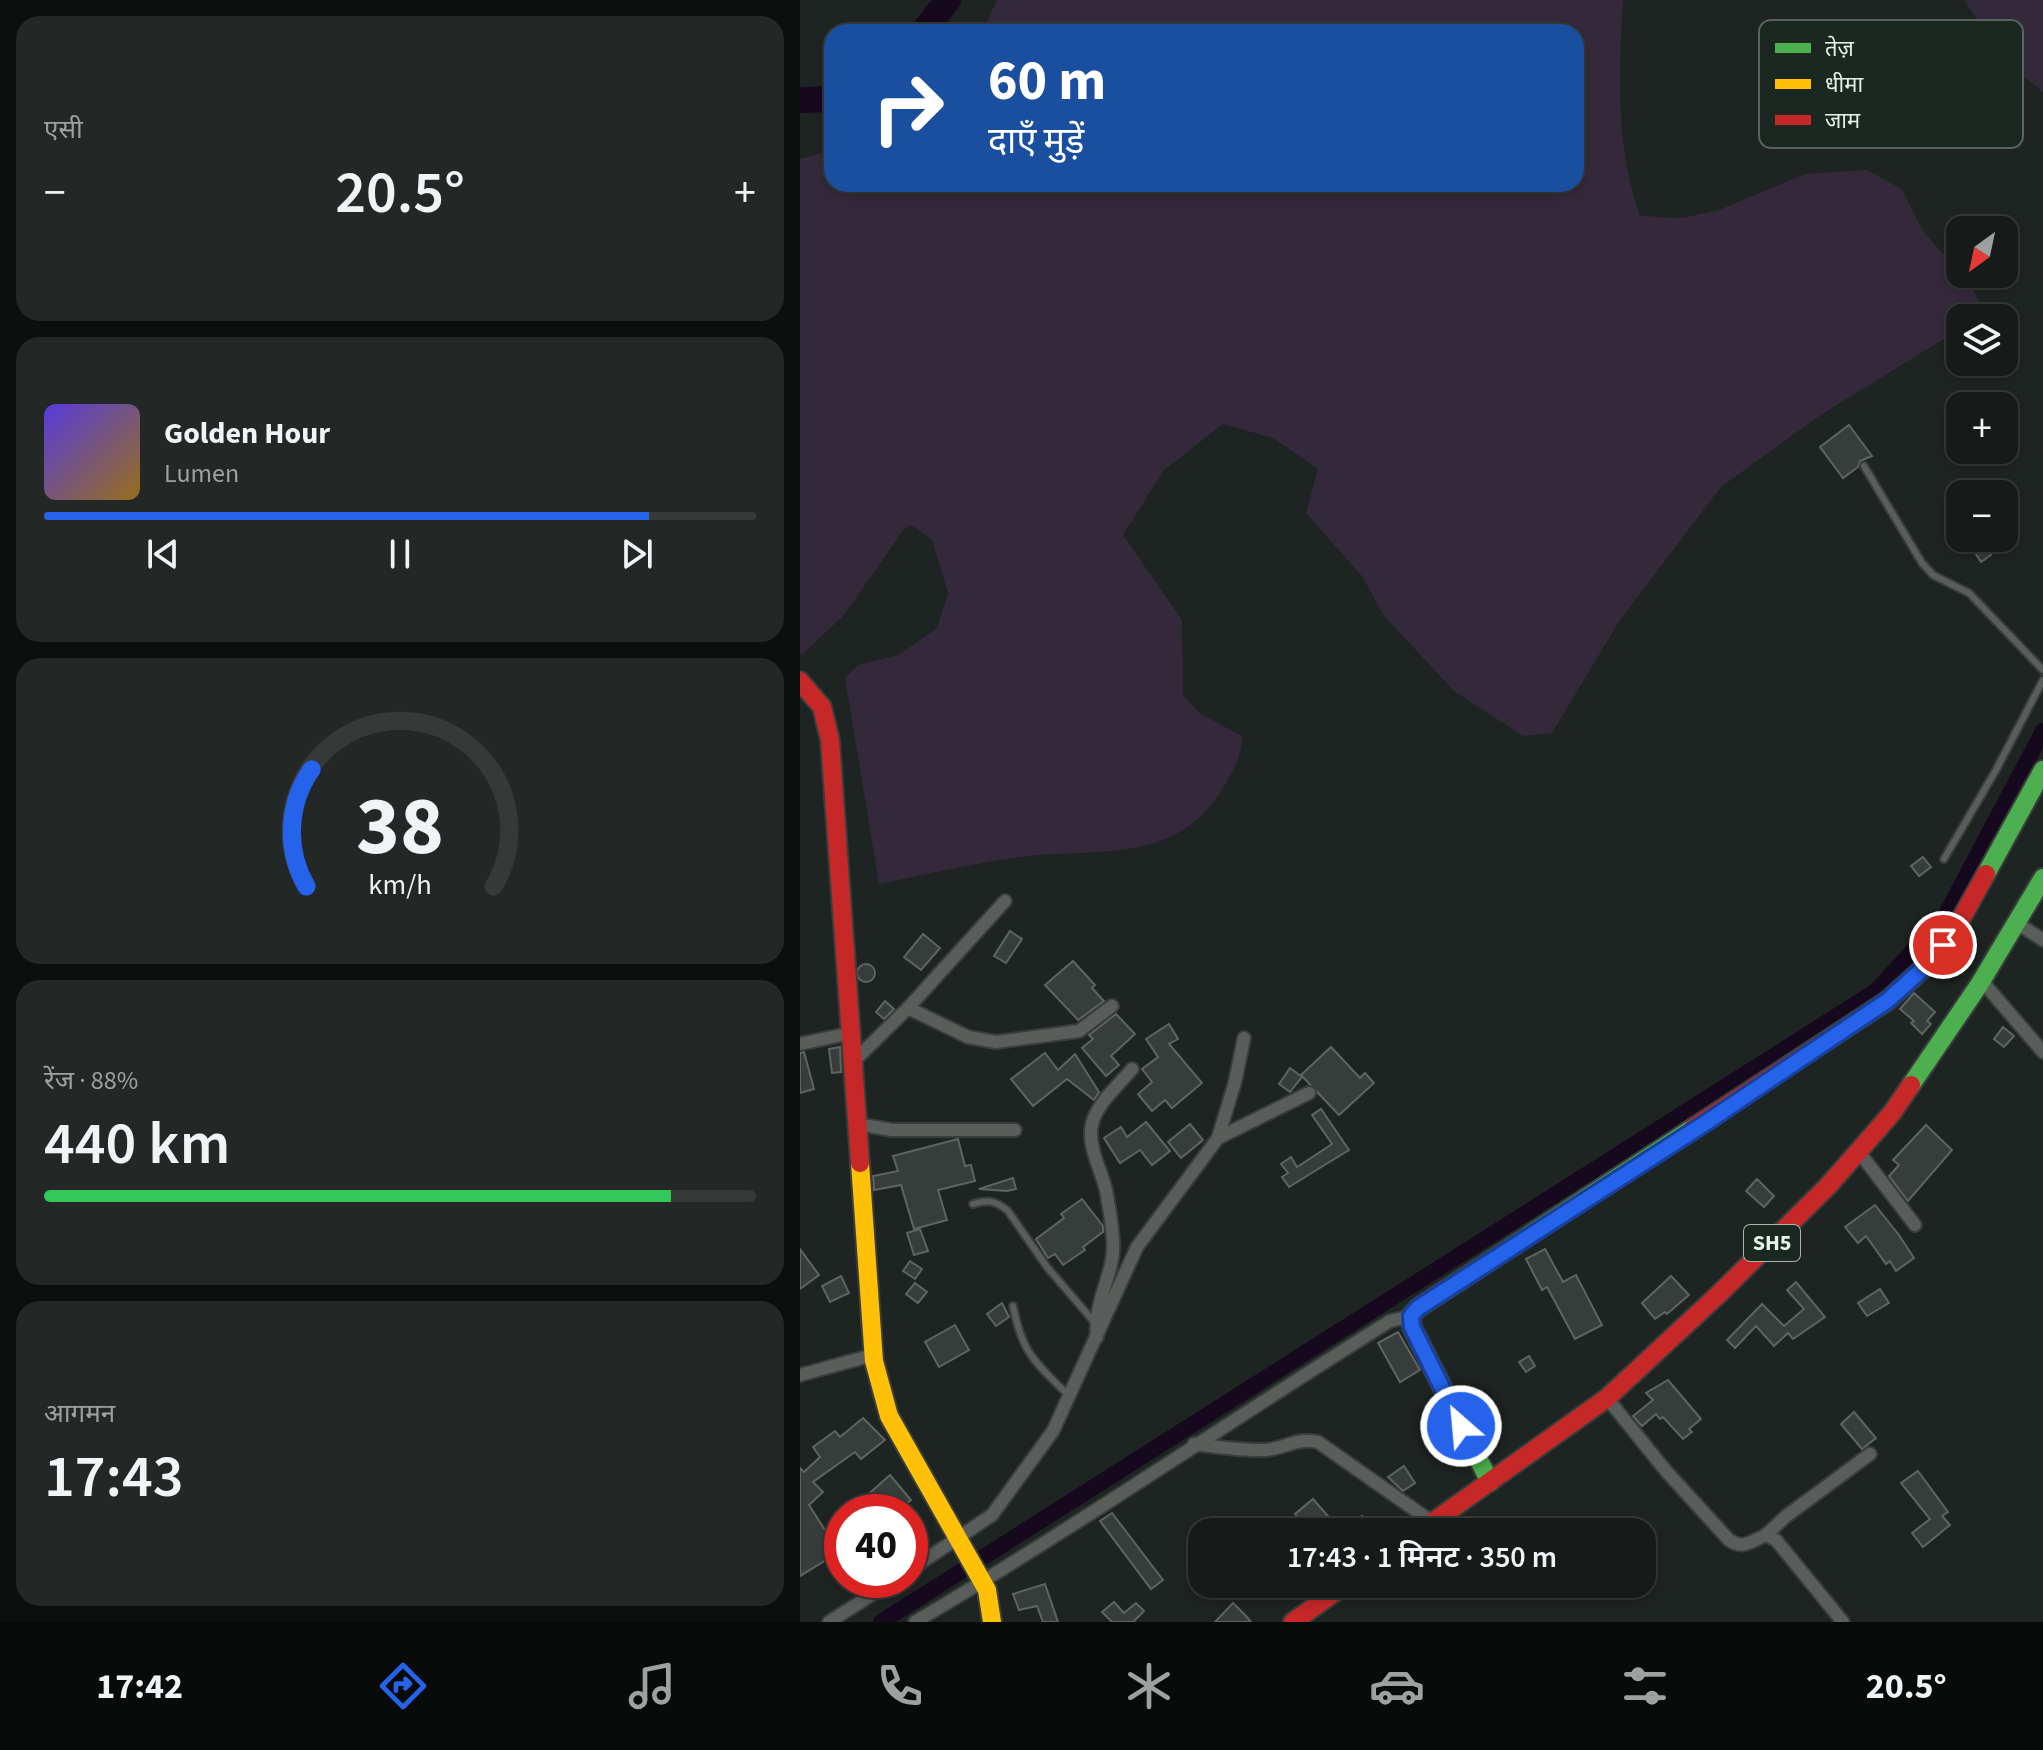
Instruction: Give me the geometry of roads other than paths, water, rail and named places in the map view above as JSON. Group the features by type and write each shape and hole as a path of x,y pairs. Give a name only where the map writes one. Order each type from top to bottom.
{"street":[{"path":"800,681 822,707 830,740 873,1355 879,1386 889,1416 980,1577 989,1597 992,1622"},
{"path":"915,1622 980,1577 1390,1321 1411,1316 1428,1300 1707,1122 1887,1001 1928,964 1957,926 2043,770"},
{"name":"SH5","path":"1438,1518 1607,1398 1785,1230 1859,1152 1892,1113 1981,980 2043,878"},
{"path":"853,1062 908,1008 1005,901"},
{"path":"2017,923 2043,940"},
{"path":"1981,980 2043,1052"},
{"path":"908,1008 968,1037 996,1042 1079,1031 1112,1006"},
{"path":"800,1044 851,1033"},
{"path":"928,1562 962,1546 992,1515 1053,1431 1137,1247 1218,1138 1244,1038"},
{"path":"1097,1340 1096,1308 1113,1242 1106,1191 1091,1135 1092,1124 1096,1112 1132,1069"},
{"path":"1218,1138 1309,1093"},
{"path":"857,1124 892,1130 1015,1130"},
{"path":"1859,1152 1915,1225"},
{"path":"1411,1316 1418,1341 1490,1482"},
{"path":"800,1375 873,1355"},
{"path":"1607,1398 1666,1471 1729,1540 1739,1545 1766,1535 1785,1517 1870,1454"},
{"path":"1194,1444 1269,1450 1308,1439 1318,1442 1414,1518"},
{"path":"1766,1535 1782,1547 1843,1622"},
{"path":"829,1622 867,1598"},
{"path":"1293,1622 1326,1598"}],"lane":[{"path":"1864,466 1922,563 1933,575 1969,593 2043,670"},
{"path":"1944,859 1996,770 2043,680"},
{"path":"973,1204 986,1200 996,1202 1008,1211 1047,1267 1095,1323"},
{"path":"1013,1306 1019,1337 1035,1362 1070,1397"}],"waterway":[{"path":"929,24 948,0"},
{"path":"800,100 824,99"},
{"path":"881,1622 1876,991 1945,916 2043,731"}]}
